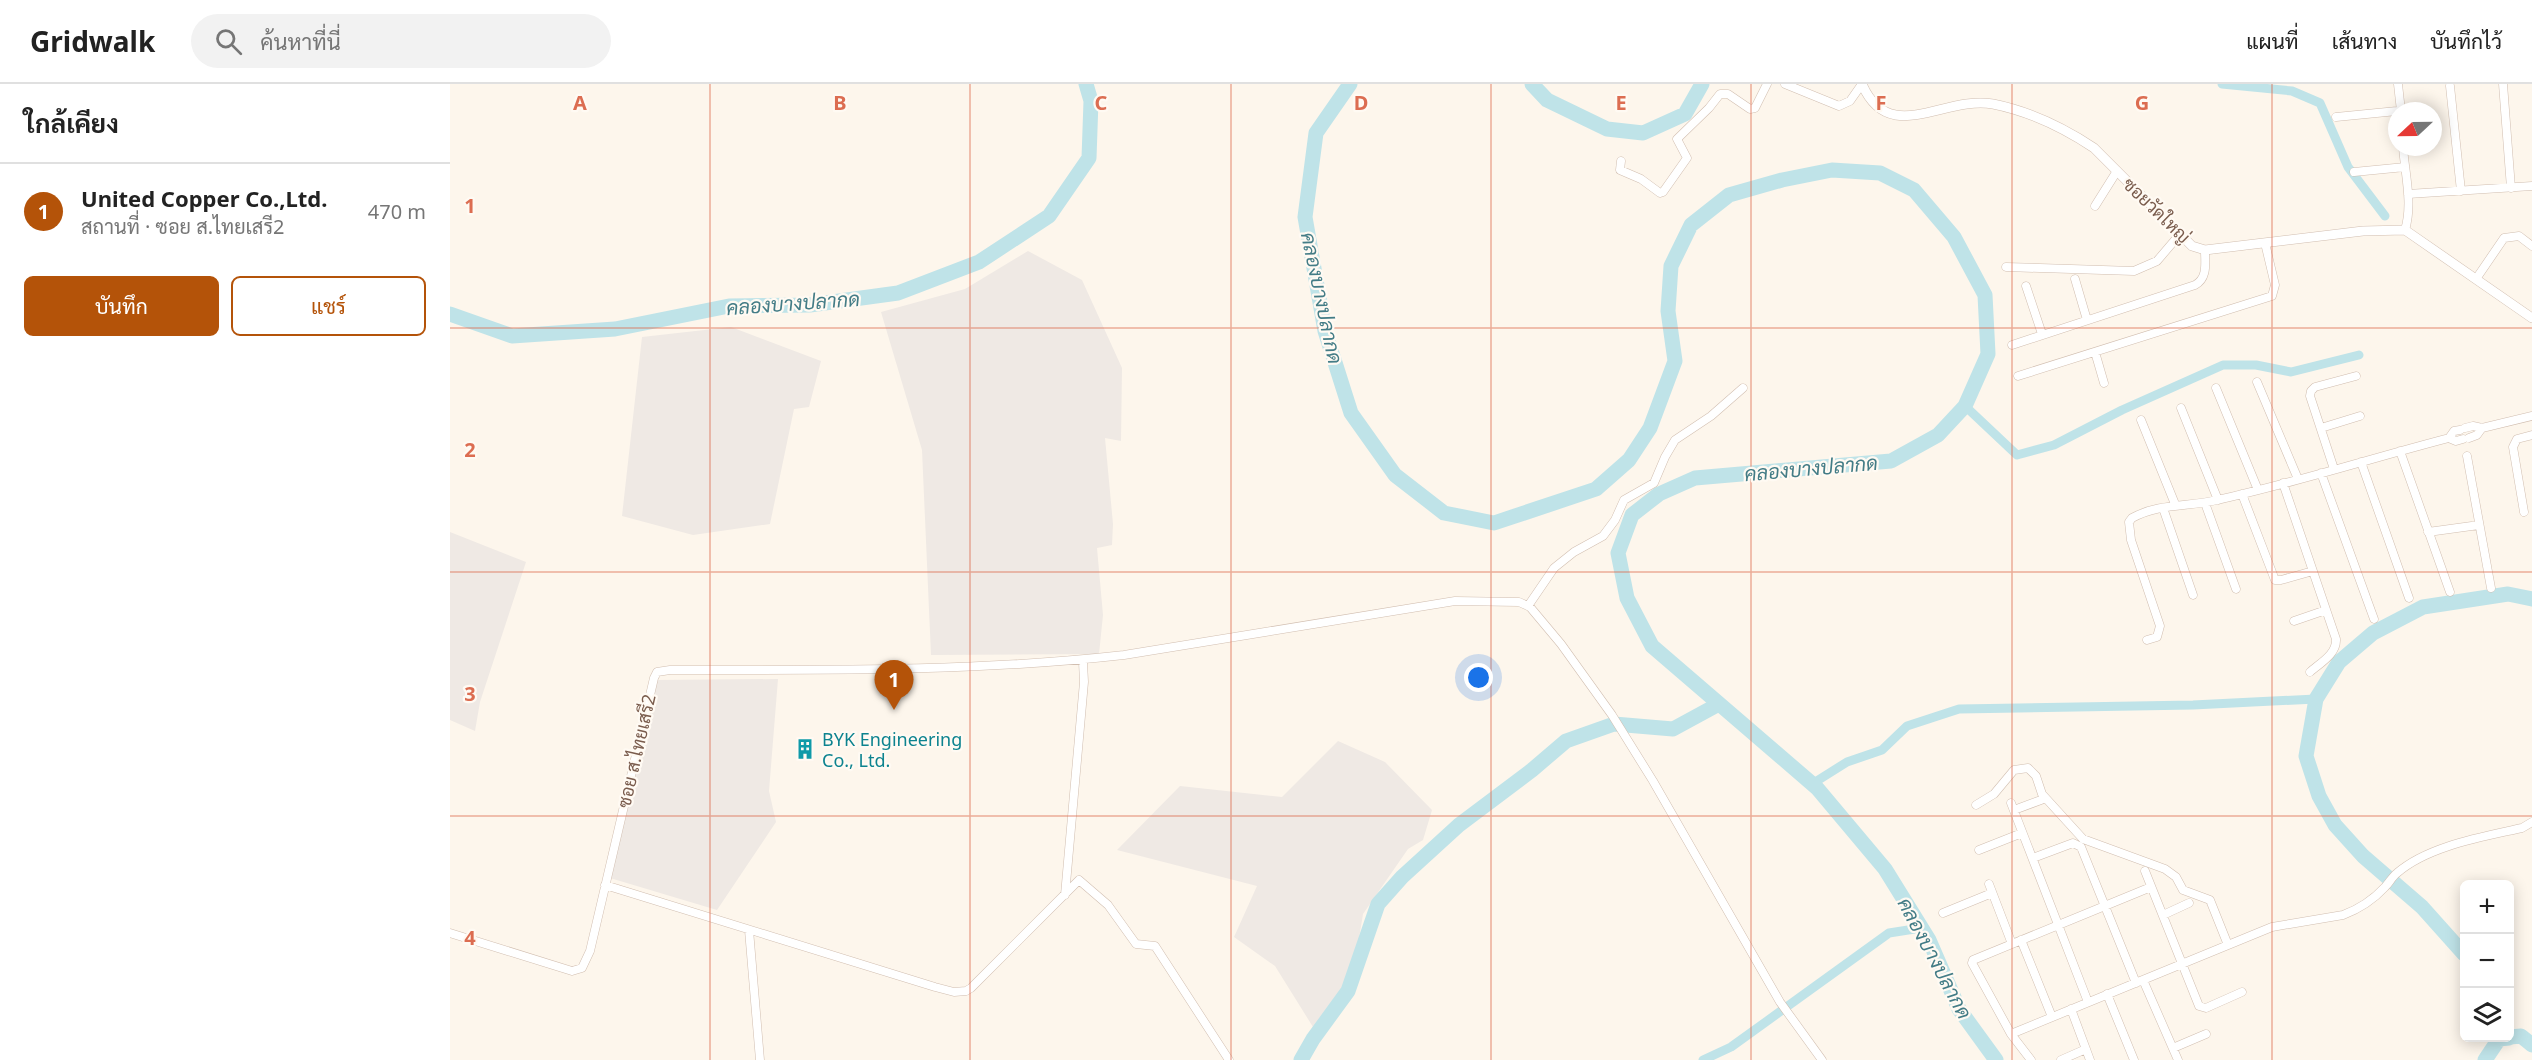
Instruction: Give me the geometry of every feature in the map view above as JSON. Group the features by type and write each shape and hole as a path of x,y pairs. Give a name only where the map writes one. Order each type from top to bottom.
{"street":[{"path":"1621,161 1620,170 1641,179 1660,193 1663,192 1687,158 1677,139 1720,94 1728,94 1750,109 1755,108 1767,84"},
{"path":"1785,84 1839,106 1850,101 1862,84"},
{"name":"ซอยวัดใหญ่","path":"1862,84 1868,98 1877,108 1888,114 1906,117 1976,103 1993,104 2046,122 2075,135 2094,147 2192,246 2205,250 2363,231 2405,230"},
{"path":"2398,84 2399,102"},
{"path":"2503,84 2511,188"},
{"path":"2450,87 2461,191"},
{"path":"2337,117 2388,112"},
{"path":"2403,156 2408,194 2408,218 2405,230 2532,318"},
{"path":"2354,172 2404,167"},
{"path":"2095,206 2117,171"},
{"path":"2408,194 2532,186"},
{"path":"2006,267 2134,272 2157,261 2180,234"},
{"path":"2476,279 2505,238 2518,236 2532,246"},
{"path":"2018,376 2272,296 2275,292 2275,285 2265,243"},
{"path":"2012,345 2202,281 2205,276 2205,250"},
{"path":"2075,279 2087,320"},
{"path":"2026,286 2042,334"},
{"path":"2095,351 2104,383"},
{"path":"2334,469 2310,396 2311,391 2315,387 2356,376"},
{"path":"2257,382 2298,479"},
{"path":"1528,606 1554,568 1575,552 1603,536 1615,520 1624,500 1654,483 1675,440 1711,416 1743,388"},
{"path":"2216,388 2258,490"},
{"path":"2181,408 2218,500"},
{"path":"2321,428 2360,416"},
{"path":"2449,438 2454,431 2473,426 2482,428 2532,416"},
{"path":"2141,420 2175,504"},
{"path":"2147,640 2157,637 2160,633 2160,626 2131,540 2129,522 2137,516 2175,504 2205,503 2258,490 2449,438 2456,441 2466,439 2477,435 2482,428"},
{"path":"2524,512 2513,447 2517,439 2532,435"},
{"path":"2400,451 2450,592"},
{"path":"2467,456 2491,588"},
{"path":"2361,462 2409,598"},
{"path":"2321,472 2374,619"},
{"path":"2283,483 2337,647 2310,672"},
{"path":"2242,494 2275,580 2313,571"},
{"path":"2205,503 2236,589"},
{"path":"2163,508 2193,595"},
{"path":"2428,532 2479,525"},
{"path":"1065,895 1084,682 1083,662 1080,660 1124,655 1455,601 1518,602 1528,606 1561,644 1612,715 1681,828 1780,1002 1822,1060"},
{"path":"2294,621 2326,610"},
{"name":"ซอย ส.ไทยเสรี2","path":"450,933 578,971 590,951 657,672 670,670 868,671 1080,660"},
{"path":"1976,805 1994,794 2014,770 2028,768 2036,776 2042,794 2083,839 2165,869 2176,877 2183,890 2210,900 2228,945"},
{"path":"2041,800 2013,806 2088,1002"},
{"path":"2011,1034 2272,927 2343,915 2364,905 2386,887 2396,874 2442,848 2522,828 2532,822"},
{"path":"1979,850 2022,833"},
{"path":"2032,858 2077,843 2081,847 2140,981 2178,1060"},
{"path":"2145,871 2199,1006 2206,1008 2242,992"},
{"path":"605,885 943,989 961,992 971,988 1079,880 1108,905 1136,944 1155,946 1229,1060"},
{"path":"1989,884 2012,944"},
{"path":"2031,1060 2011,1034 1972,963 1973,960 2151,887"},
{"path":"1943,913 1992,892"},
{"path":"2163,915 2189,903"},
{"path":"749,930 760,1060"},
{"path":"2021,940 2052,1017"},
{"path":"2107,994 2134,1060"},
{"path":"2071,1009 2090,1060"},
{"path":"2173,1048 2206,1034"},
{"path":"2061,1060 2086,1049"}],"shaded area":[{"path":"1028,251 1082,280 1122,368 1121,441 1105,438 1113,524 1112,545 1097,548 1103,615 1099,654 931,655 922,450 881,312 965,289"},
{"path":"731,327 821,361 809,407 794,409 770,524 693,535 622,516 642,337"},
{"path":"450,532 526,562 480,702 475,731 450,720"},
{"path":"778,679 769,791 776,822 717,910 610,878 655,680"},
{"path":"1338,741 1385,762 1432,810 1423,840 1408,849 1363,914 1354,969 1318,1035 1275,966 1234,937 1257,886 1117,850 1180,786 1282,797"}],"waterway":[{"name":"คลองบางปลากด","path":"450,314 512,336 615,329 729,306 810,305 898,293 979,262 1049,216 1089,158 1091,101 1086,84"},
{"name":"คลองบางปลากด","path":"1350,84 1316,133 1305,217 1325,331 1351,413 1395,475 1444,513 1494,523 1596,489 1629,460 1650,428 1675,361 1668,311 1671,266 1691,225 1729,195 1782,180 1832,170 1880,173 1914,190 1954,237 1985,295 1988,354 1965,406 1938,435 1891,461 1695,478 1659,494 1632,515 1618,553 1627,598 1652,646 1817,788 1885,869 1929,940 1959,1009 1996,1060"},
{"name":"คลองบางปลากด","path":"1532,84 1547,100 1607,129 1643,133 1685,114 1702,84"},
{"path":"2222,84 2292,91 2320,103 2348,167 2385,216"},
{"path":"1965,406 2017,455 2054,445 2122,410 2223,365 2256,365 2291,372 2359,355"},
{"path":"2460,950 2422,907 2363,856 2335,825 2319,796 2306,756 2316,699 2339,662 2373,633 2423,607 2508,594 2532,599"},
{"path":"1812,784 1847,762 1882,750 1907,726 1959,709 2193,705 2316,699"},
{"path":"1301,1060 1313,1039 1348,991 1378,904 1402,877 1459,825 1532,770 1566,741 1614,724 1673,729 1719,704"},
{"path":"1703,1060 1731,1047 1889,933 1921,928"},
{"name":"คลองบางปลากด","path":"2514,1037 2521,1036 2532,1045"},
{"name":"คลองบางปลากด","path":"2485,1060 2497,1042"}],"place":[{"name":"United Copper Co.,Ltd.","path":"894,710"},
{"name":"BYK Engineering Co., Ltd.","path":"805,749"}]}
